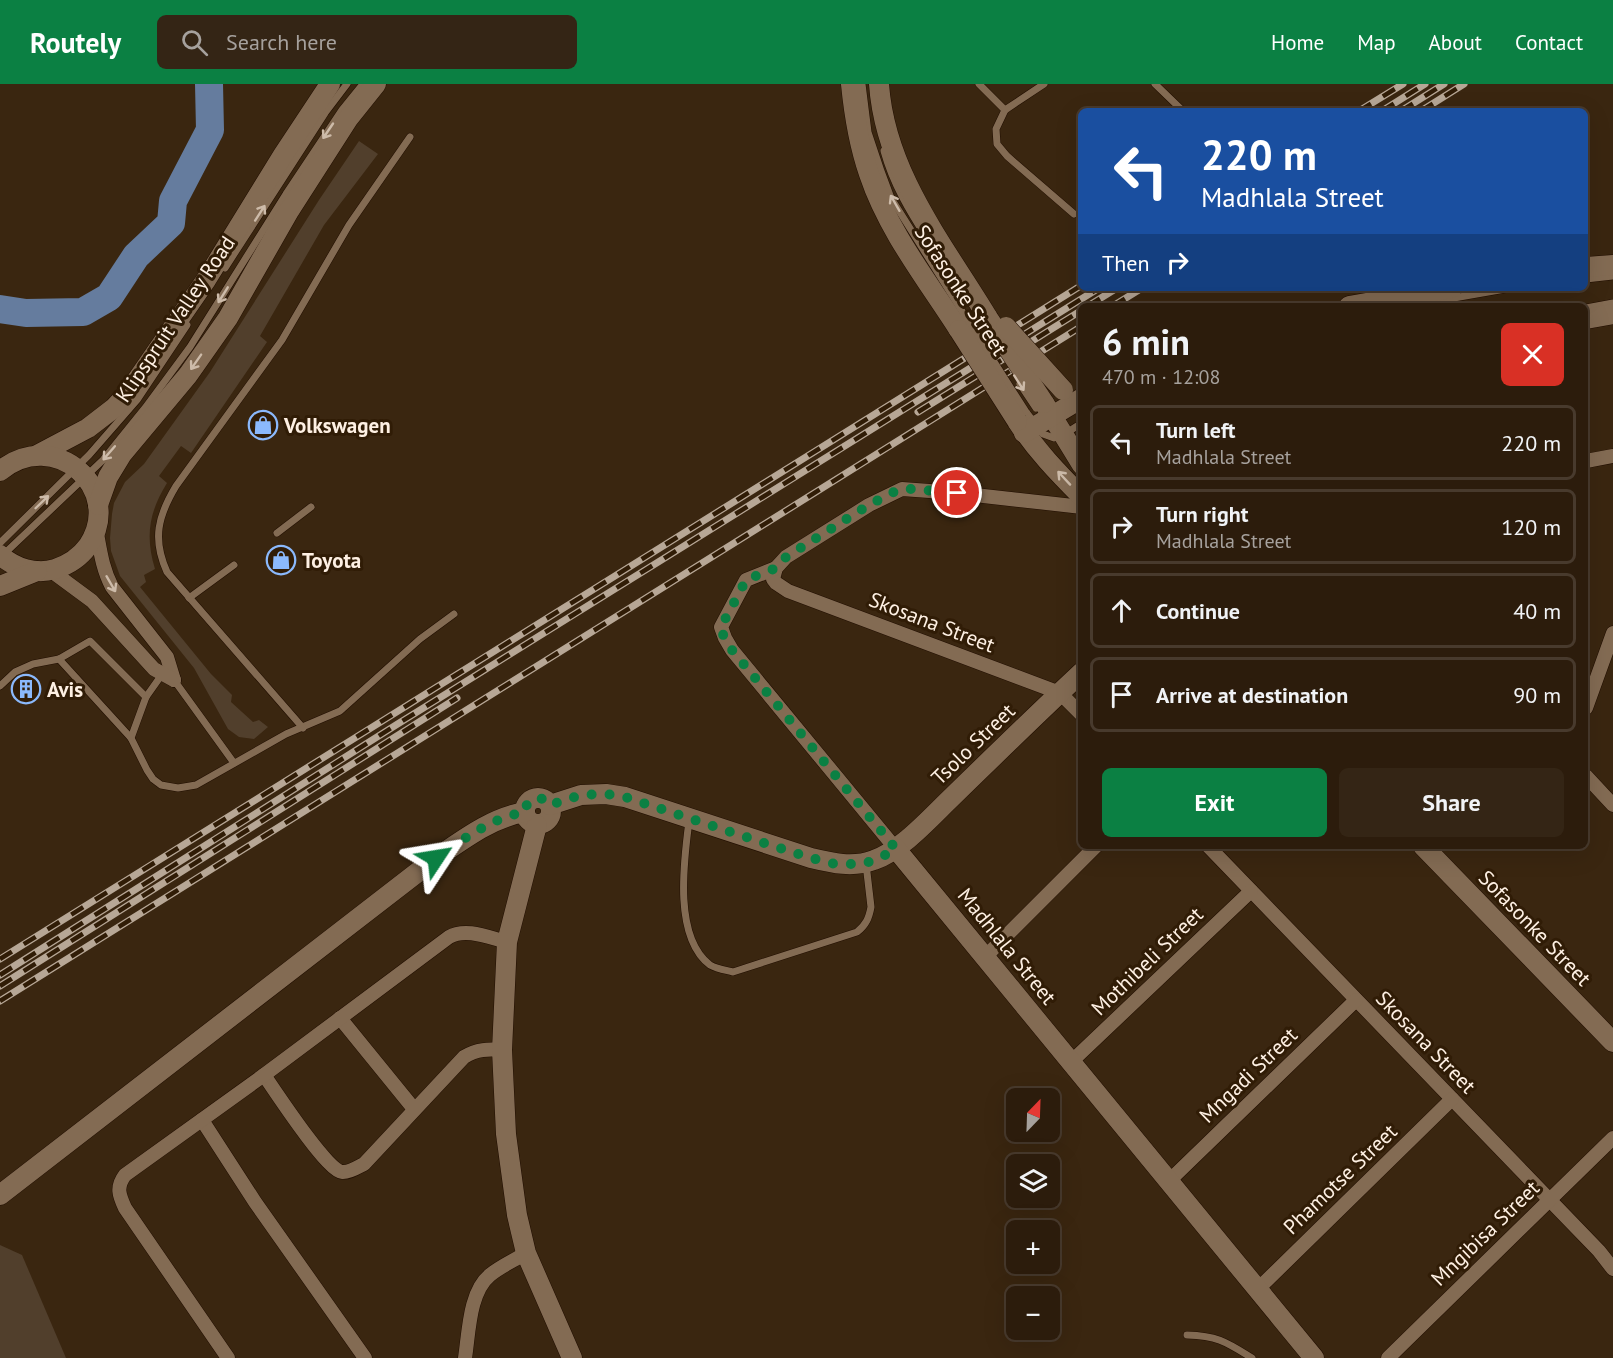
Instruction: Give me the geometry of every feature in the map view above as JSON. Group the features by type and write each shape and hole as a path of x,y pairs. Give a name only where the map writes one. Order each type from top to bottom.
{"main road":[{"name":"Klipspruit Valley Road","path":"0,471 21,458 37,455 88,429 128,393 206,280 330,84"},
{"name":"Klipspruit Valley Road","path":"98,505 108,477 122,454 188,375 228,318 330,146 348,118 376,84"},
{"name":"Sofasonke Street","path":"851,84 859,139 869,175 883,209 899,237 979,323 1046,423 1078,460"},
{"name":"Sofasonke Street","path":"876,92 899,167 926,219 967,282 979,323 1046,423 1046,459 1078,493"},
{"path":"1588,267 1613,265"},
{"path":"1366,303 1435,291"},
{"path":"1588,319 1613,314"},
{"path":"979,323 1076,401 1046,423 1046,459"},
{"path":"0,586 44,570 64,566 79,556 90,543 96,528 98,505 94,493 81,472 58,458 37,455"},
{"path":"0,553 15,565 44,570"},
{"name":"Tsolo Street","path":"531,818 545,823 550,817 552,809 550,805 581,795 606,794 625,797 835,864 876,860 896,849 1078,676"},
{"path":"0,1195 436,858 508,815 531,818 507,942 502,1050 506,1134 517,1215 526,1253 572,1358"},
{"name":"Madhlala Street","path":"896,849 1314,1358"},
{"name":"Sofasonke Street","path":"1426,849 1613,1042"}],"street":[{"path":"1588,461 1613,456"},
{"name":"Madhlala Street","path":"896,849 732,650 724,638 721,627 746,580 776,568 786,557 869,505 902,489 1078,507"},
{"path":"44,570 92,601 154,669 168,673 166,657 112,587 104,569 96,528"},
{"name":"Skosana Street","path":"776,568 773,579 788,591 1060,693 1078,712"},
{"path":"1588,702 1613,633"},
{"path":"1588,778 1613,805"},
{"path":"985,957 1093,849"},
{"name":"Skosana Street","path":"1211,849 1599,1251 1613,1269"},
{"name":"Mothibeli Street","path":"1071,1062 1251,891"},
{"path":"228,1358 125,1208 118,1188 125,1175 454,934 469,933 507,942"},
{"name":"Mngadi Street","path":"1169,1181 1356,1000"},
{"path":"340,1018 414,1109"},
{"path":"264,1075 320,1153 336,1170 342,1172 364,1164 464,1057 484,1049 502,1050"},
{"name":"Phamotse Street","path":"1258,1289 1452,1099"},
{"path":"202,1120 255,1202 365,1358"},
{"name":"Mngibisa Street","path":"1388,1358 1613,1138"},
{"path":"465,1358 477,1292 490,1275 526,1253"}],"lane":[{"name":"Klipspruit Valley Road","path":"219,276 325,113 347,84"},
{"name":"Klipspruit Valley Road","path":"0,553 81,472 103,460 121,439 190,347 342,110 363,84"},
{"path":"862,84 868,132 891,198 979,323"},
{"path":"870,84 876,92"},
{"path":"979,84 1005,111"},
{"path":"1044,84 1005,111 996,129 997,144 1007,156 1074,214"},
{"path":"1155,84 1180,108"},
{"path":"303,728 167,572 161,554 159,523 168,498 282,340 349,225 410,137"},
{"path":"880,138 889,170 901,197 930,244"},
{"path":"1588,279 1613,276"},
{"path":"1425,303 1493,291"},
{"path":"1588,308 1613,303"},
{"name":"Klipspruit Valley Road","path":"0,553 81,472 136,400 194,315"},
{"path":"1017,380 1046,423 1078,423"},
{"path":"277,533 311,507"},
{"path":"189,598 234,565"},
{"path":"59,659 130,738 153,779 161,785 178,788 196,785 286,734 340,711 420,639 454,614"},
{"path":"0,686 15,672 33,664 59,659 90,640 146,697"},
{"path":"130,738 146,697 168,673 234,763"},
{"path":"689,818 683,866 683,902 687,922 694,943 703,958 720,970 733,972 857,932 864,927 870,913 866,862"},
{"path":"1187,1335 1206,1335 1217,1338 1252,1358"}],"shaded area":[{"path":"359,141 378,154 324,225 260,336 267,342 191,453 181,446 159,476 167,483 156,504 150,524 150,546 155,569 144,575 146,582 140,587 211,674 232,695 231,702 253,722 259,720 268,727 254,739 239,737 228,729 194,668 120,576 111,551 110,538 114,503 125,482 144,464 210,372"},
{"path":"0,1245 22,1255 66,1358 0,1358"}],"waterway":[{"path":"0,309 26,313 83,312 109,297 136,256 171,223 173,201 210,130 209,84"}],"railway":[{"path":"1364,108 1403,84"},
{"path":"1387,108 1425,84"},
{"path":"1406,108 1444,84"},
{"path":"1426,108 1464,84"},
{"path":"0,959 1078,287"},
{"path":"0,975 396,725 1094,291"},
{"path":"1093,303 1112,291"},
{"path":"1118,303 1137,291"},
{"path":"918,412 1078,312"},
{"path":"0,1001 1078,328"},
{"path":"0,986 457,698"}],"place":[{"name":"Volkswagen","path":"263,425"},
{"name":"Toyota","path":"281,560"},
{"name":"Avis","path":"26,689"}],"route":[{"path":"436,858 493,822 508,815 525,812 530,800 544,799 550,805 594,793 625,797 835,864 861,864 876,860 896,849 732,650 724,638 721,627 746,580 776,568 786,557 869,505 902,489 957,493"}]}
